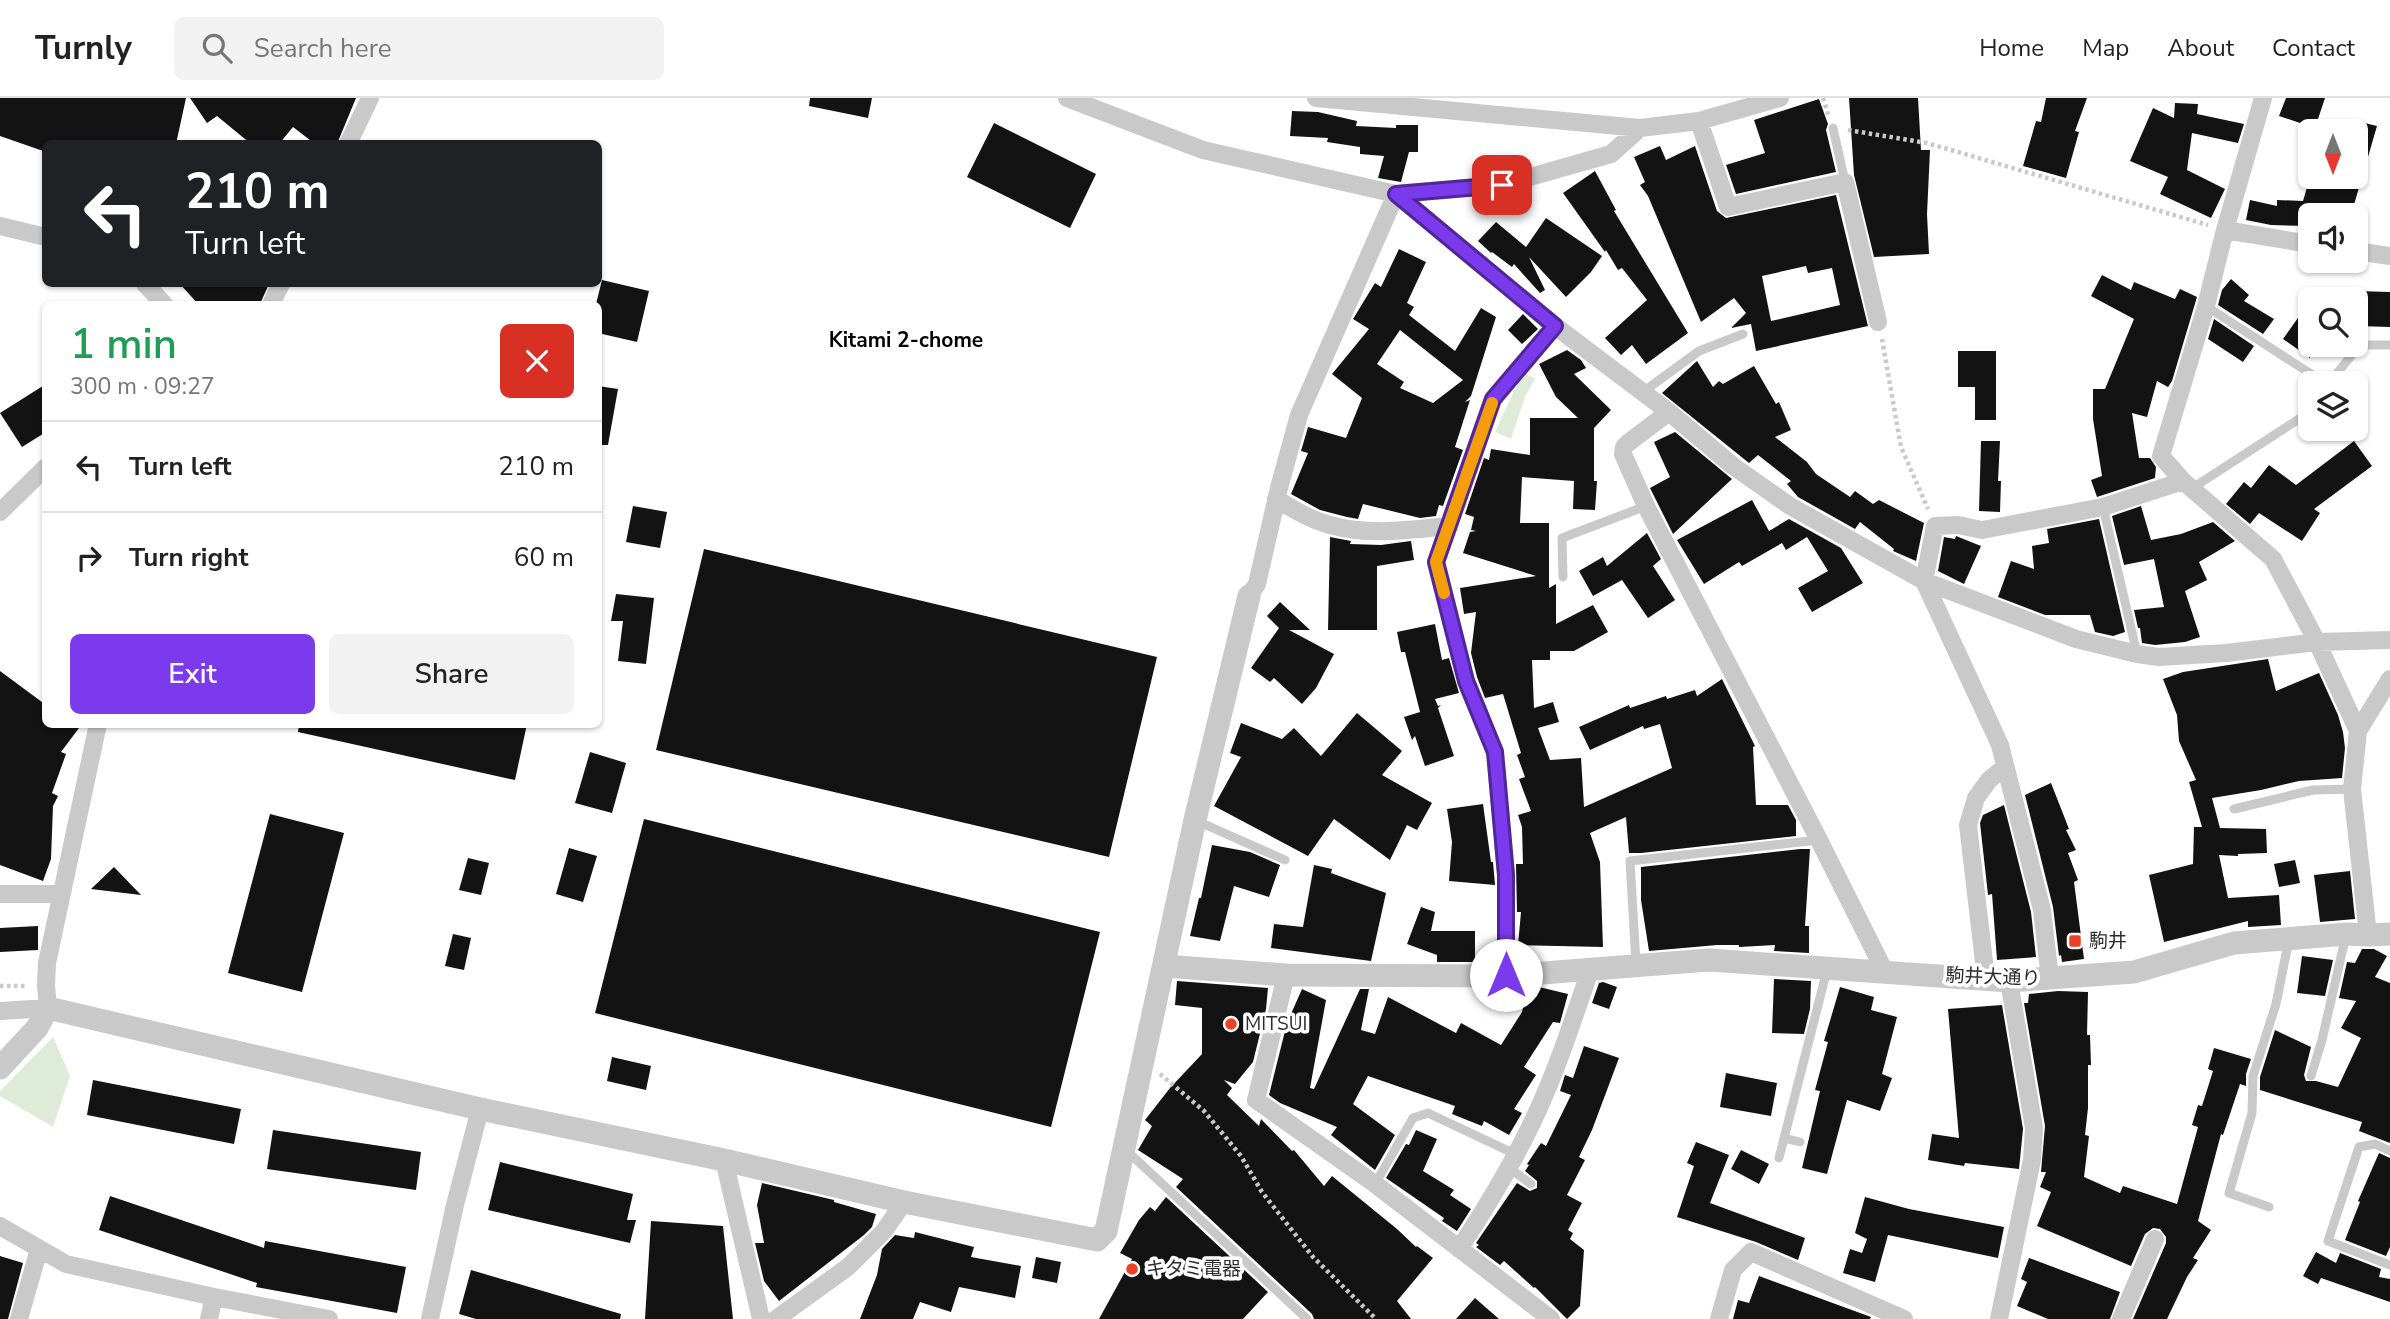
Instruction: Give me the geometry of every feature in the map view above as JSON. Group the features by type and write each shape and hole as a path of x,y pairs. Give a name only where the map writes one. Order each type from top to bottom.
{"street":[{"path":"350,140 370,98"},
{"path":"1067,98 1203,150 1396,194 1502,185 1611,154 1640,128"},
{"path":"1316,98 1640,128 1699,121 1780,98"},
{"path":"2263,98 2206,306 2161,456 2273,559 2317,642 2358,732"},
{"path":"1699,121 1728,207 1845,183 1878,322"},
{"path":"1396,194 1555,326 1669,412 1733,466 1790,506 1924,581 2076,639 2159,657 2226,653 2317,642 2390,640"},
{"path":"0,1011 47,997 480,1109 724,1160 904,1202 1097,1240 1106,1231 1195,821 1249,596 1257,584 1299,415 1396,194"},
{"path":"0,226 42,236"},
{"path":"2225,230 2298,242"},
{"path":"2368,253 2390,256"},
{"path":"148,287 161,301"},
{"path":"1506,975 1506,875 1495,752 1466,681 1436,562 1493,399 1555,326"},
{"path":"1669,412 1624,447 1623,454 1646,506 1885,972"},
{"path":"0,512 42,471"},
{"path":"2050,978 2042,909 2000,745 1924,581 1935,526 1958,525 1982,530 2103,508 2189,484"},
{"path":"1276,499 1327,525 1353,530 1397,531 1449,526"},
{"path":"2368,934 2353,789 2358,732 2390,679"},
{"path":"0,1068 37,1028 47,997 47,963 97,728"},
{"path":"2003,1318 2032,1160 2034,1128 1997,980 1968,825 1976,798 1989,780 2005,767"},
{"path":"0,894 62,894"},
{"name":"駒井大通り","path":"1164,965 1286,975 1506,975 1709,960 1997,980 2134,972 2234,943 2289,937 2368,934"},
{"path":"1459,1249 1513,1161 1546,1093 1591,968"},
{"path":"1286,975 1256,1100 1375,1184 1551,1319"},
{"path":"430,1319 480,1109"},
{"path":"724,1160 761,1319"},
{"path":"782,1318 848,1267 884,1231 904,1202"},
{"path":"0,1226 66,1264 329,1319"},
{"path":"2121,1319 2155,1239"},
{"path":"19,1319 39,1249"},
{"path":"1719,1319 1733,1270 1751,1251 1904,1319"},
{"path":"209,1319 214,1297"}],"lane":[{"path":"1833,128 1845,183"},
{"path":"2206,306 2308,371"},
{"path":"1643,392 1699,351 1743,334"},
{"path":"2337,371 2360,345 2390,345"},
{"path":"2189,484 2298,419"},
{"path":"1563,577 1562,538 1646,506"},
{"path":"2103,508 2137,654"},
{"path":"2234,809 2313,790 2353,789"},
{"path":"1195,821 1285,860"},
{"path":"1636,964 1630,861 1819,840"},
{"path":"2311,1076 2322,1040 2368,934"},
{"path":"2269,1207 2229,1193 2252,1113 2253,1076 2276,1004 2289,937"},
{"path":"1779,1158 1827,968"},
{"path":"1375,1184 1413,1118 1428,1113 1513,1161 1531,1184"},
{"path":"1784,1138 1800,1142"},
{"path":"2390,1150 2375,1144 2359,1147 2328,1241 2390,1265"},
{"path":"1123,1148 1307,1319"}],"path":[{"path":"1833,128 1927,143 2225,230"},
{"path":"1878,322 1901,447 1935,526"},
{"path":"0,986 47,997"},
{"path":"1144,1060 1204,1111 1241,1156 1262,1192 1313,1257 1376,1319"}],"green space":[{"path":"1523,372 1535,379 1525,397 1511,439 1495,432"},
{"path":"53,1037 70,1076 53,1127 0,1096 0,1091"}],"building":[{"path":"0,98 186,98 177,140 42,140 42,151 0,136"},
{"path":"190,98 356,98 339,140 310,140 293,127 282,140 246,140 217,116 207,123"},
{"path":"810,98 872,98 868,118 809,106"},
{"path":"1849,98 1918,98 1921,150 1930,150 1927,214 1929,254 1874,257 1854,175"},
{"path":"2046,98 2087,98 2075,131 2079,132 2066,178 2023,166 2036,121 2041,122"},
{"path":"2286,98 2325,98 2318,119 2298,119 2298,122 2279,116"},
{"path":"1819,99 1828,124 1826,130 1836,172 1736,194 1726,165 1765,153 1754,120"},
{"path":"2175,103 2198,104 2197,114 2244,124 2238,143 2192,133 2187,170 2225,189 2211,218 2160,194 2168,177 2130,161 2153,108 2174,118"},
{"path":"1292,111 1318,112 1357,121 1356,126 1396,128 1396,125 1418,125 1418,152 1409,152 1401,182 1378,178 1384,156 1360,154 1360,147 1327,142 1328,138 1290,136"},
{"path":"994,123 1096,174 1070,228 967,177"},
{"path":"2368,124 2377,126 2368,157"},
{"path":"1660,146 1666,160 1695,146 1717,211 1726,218 1836,195 1868,326 1756,351 1751,324 1731,328 1746,313 1734,298 1701,322 1648,196 1640,185 1645,182 1634,157","holes":["1806,266 1808,273 1832,268 1840,305 1771,321 1762,276"]},
{"path":"1595,171 1616,210 1614,211 1688,333 1646,364 1632,345 1621,355 1605,338 1647,300 1622,268 1618,270 1563,193"},
{"path":"2306,189 2359,189 2355,203 2298,203 2298,226 2271,225 2246,220 2250,200 2277,206 2277,200 2303,201"},
{"path":"1546,218 1602,256 1591,272 1566,297 1529,257 1545,290 1540,293 1514,264 1512,267 1478,241 1496,222 1526,247"},
{"path":"1399,249 1426,262 1407,303 1414,307 1409,315 1455,351 1481,308 1496,317 1471,396 1465,402 1470,400 1455,447 1463,450 1443,506 1439,505 1436,516 1420,518 1363,504 1358,519 1320,510 1291,494 1308,453 1301,451 1308,427 1346,438 1362,398 1332,374 1369,329 1353,319 1375,283 1381,287","holes":["1400,330 1463,380 1433,403 1400,388 1404,382 1377,364"]},
{"path":"2102,275 2131,290 2134,282 2175,299 2180,289 2197,297 2172,381 2168,387 2157,381 2147,417 2132,413 2139,458 2150,458 2156,467 2155,478 2097,497 2091,480 2102,476 2093,419 2093,389 2105,389 2134,319 2091,296"},
{"path":"2231,279 2249,295 2244,301 2274,319 2263,334 2218,305 2222,290"},
{"path":"602,280 649,291 637,342 602,334 602,301 597,301"},
{"path":"183,287 268,287 261,301 195,301"},
{"path":"2368,291 2390,292 2390,327 2368,326"},
{"path":"1523,314 1538,329 1522,344 1508,330"},
{"path":"2298,318 2298,350 2283,339"},
{"path":"2214,319 2254,346 2243,362 2208,339"},
{"path":"1567,350 1581,360 1586,368 1574,374 1611,410 1594,428 1594,481 1597,481 1595,510 1573,509 1574,481 1522,477 1520,523 1549,523 1549,588 1556,584 1556,624 1593,605 1608,632 1574,651 1550,651 1550,660 1532,660 1534,708 1553,702 1559,722 1538,728 1550,760 1581,758 1584,807 1672,768 1660,724 1644,729 1643,726 1590,750 1579,727 1629,705 1630,708 1695,690 1697,696 1722,679 1755,746 1756,805 1788,805 1796,820 1796,836 1641,853 1629,853 1626,817 1590,833 1600,862 1603,947 1518,945 1521,912 1517,912 1516,864 1523,864 1522,827 1518,815 1531,811 1519,779 1525,777 1517,755 1521,753 1503,694 1485,698 1477,677 1471,653 1476,612 1464,614 1460,588 1536,576 1463,553 1470,532 1476,531 1471,530 1474,517 1465,514 1484,458 1489,460 1491,449 1530,455 1530,418 1578,418 1556,397 1539,364"},
{"path":"1958,351 1996,351 1996,420 1975,420 1975,387 1958,387"},
{"path":"1697,361 1713,387 1719,381 1723,384 1754,366 1776,404 1779,402 1791,430 1775,437 1807,462 1816,474 1850,497 1855,491 1873,504 1879,500 1924,523 1916,561 1893,551 1894,549 1860,522 1855,529 1798,497 1787,484 1791,481 1758,455 1749,463 1662,393"},
{"path":"42,387 42,434 22,447 0,413"},
{"path":"602,387 618,389 608,445 602,445"},
{"path":"1675,432 1732,479 1673,534 1650,488 1670,477 1654,442"},
{"path":"1981,441 2000,441 2000,512 1979,511"},
{"path":"2354,441 2372,466 2314,509 2320,513 2302,541 2259,513 2250,524 2226,504 2244,482 2251,488 2269,465 2296,485"},
{"path":"1752,500 1769,531 1789,519 1841,548 1863,583 1812,612 1798,588 1828,571 1807,537 1786,550 1782,543 1742,566 1739,562 1704,584 1677,540"},
{"path":"633,506 667,512 660,548 626,542"},
{"path":"2141,506 2151,540 2181,534 2213,522 2235,541 2199,562 2207,580 2185,591 2200,637 2185,642 2155,645 2142,643 2134,610 2164,607 2154,559 2124,565 2112,516"},
{"path":"2099,519 2125,632 2113,636 2095,632 2090,615 2045,615 1998,597 2011,561 2034,569 2032,546 2049,543 2047,529"},
{"path":"1647,533 1661,559 1653,566 1675,600 1648,618 1622,580 1593,596 1579,571 1603,557 1607,566"},
{"path":"1956,536 1981,546 1964,584 1938,571 1944,537 1955,539"},
{"path":"1330,537 1351,541 1350,544 1381,545 1411,541 1414,560 1377,566 1377,630 1328,630"},
{"path":"704,549 1157,657 1109,857 656,750"},
{"path":"616,594 654,598 646,664 618,661 623,621 611,621"},
{"path":"1280,602 1310,630 1289,630 1334,654 1316,688 1302,704 1274,678 1270,682 1251,668 1279,628 1267,616"},
{"path":"1435,624 1442,660 1449,658 1459,693 1435,699 1438,706 1441,705 1438,708 1454,756 1425,766 1415,736 1412,740 1404,717 1420,712 1405,652 1401,652 1397,632"},
{"path":"2268,659 2276,691 2319,673 2343,732 2345,748 2342,778 2299,781 2212,798 2220,828 2266,829 2267,853 2219,855 2228,898 2279,895 2281,925 2248,927 2248,921 2164,942 2149,875 2193,864 2194,827 2202,827 2189,782 2196,780 2179,741 2177,715 2163,679 2183,672"},
{"path":"0,671 42,702 42,728 79,728 61,752 66,754 52,793 58,796 53,806 51,859 43,881 0,865"},
{"path":"1357,713 1402,751 1382,775 1432,803 1417,830 1407,825 1390,860 1334,819 1308,856 1214,806 1241,757 1230,753 1241,723 1282,739 1294,728 1321,756"},
{"path":"298,728 526,728 515,780 298,732"},
{"path":"590,752 626,763 612,813 575,803"},
{"path":"2051,783 2069,829 2066,830 2076,850 2068,853 2078,880 2074,882 2084,959 2062,962 2053,907 2025,795"},
{"path":"1483,804 1495,885 1449,881 1452,842 1447,809"},
{"path":"2004,805 2031,912 2036,957 1997,960 1992,894 1988,895 1980,823 1983,815"},
{"path":"270,814 344,833 302,992 228,973"},
{"path":"644,819 1100,932 1051,1127 595,1013"},
{"path":"1212,845 1250,852 1280,865 1269,897 1234,886 1220,941 1190,936"},
{"path":"569,848 597,856 583,902 556,894"},
{"path":"1810,849 1805,926 1809,926 1809,953 1774,951 1775,945 1717,945 1649,951 1641,900 1641,867"},
{"path":"468,858 489,863 481,895 459,890"},
{"path":"2295,860 2300,883 2279,887 2274,864"},
{"path":"1314,865 1332,869 1331,873 1386,893 1371,961 1271,948 1274,924 1303,927"},
{"path":"114,867 141,895 91,889"},
{"path":"2350,871 2355,919 2320,922 2314,875"},
{"path":"1421,907 1435,912 1431,931 1475,931 1475,962 1437,962 1437,955 1407,944"},
{"path":"38,926 38,950 0,952 0,928"},
{"path":"453,934 471,938 464,970 445,966"},
{"path":"2362,949 2374,949 2387,956 2375,977 2390,983 2390,1143 2359,1131 2362,1122 2260,1090 2260,1077 2275,1030 2311,1047 2304,1075 2306,1081 2338,1087 2361,1038 2341,1028 2356,1001 2339,998 2347,962 2355,963"},
{"path":"2302,956 2333,960 2325,996 2297,993"},
{"path":"1774,979 1811,981 1810,1009 1804,1034 1772,1033"},
{"path":"1177,981 1268,988 1266,1009 1253,1062 1235,1084 1224,1080 1232,1088 1227,1095 1259,1126 1261,1119 1294,1150 1324,1186 1332,1176 1416,1247 1433,1258 1397,1301 1411,1319 1314,1319 1312,1314 1176,1187 1183,1179 1138,1150 1152,1126 1145,1120 1202,1054 1202,1008 1175,1005"},
{"path":"1599,983 1617,987 1609,1009 1592,1003"},
{"path":"1539,987 1568,994 1560,1023 1553,1022 1524,1067 1536,1075 1514,1109 1522,1113 1509,1135 1484,1121 1482,1126 1452,1114 1455,1106 1368,1076 1353,1104 1395,1135 1375,1170 1331,1135 1337,1127 1280,1103 1269,1095 1287,1023 1302,989 1326,1000 1310,1088 1314,1089 1360,989 1369,989 1361,1030 1375,1034 1388,997 1456,1033 1461,1023 1501,1045 1522,1012 1528,988"},
{"path":"1840,987 1874,997 1871,1010 1897,1017 1882,1074 1892,1078 1880,1111 1847,1100 1827,1174 1802,1168 1820,1091 1815,1090 1828,1042 1824,1041"},
{"path":"2088,992 2087,1035 2090,1035 2091,1065 2088,1065 2085,1135 2089,1136 2084,1177 2120,1193 2123,1186 2177,1204 2198,1127 2192,1125 2198,1105 2202,1106 2213,1071 2208,1069 2214,1048 2251,1059 2246,1074 2246,1086 2240,1084 2223,1135 2221,1134 2198,1221 2211,1230 2193,1258 2198,1260 2167,1319 2133,1319 2166,1243 2166,1237 2160,1229 2153,1228 2145,1234 2131,1266 2037,1226 2051,1192 2040,1187 2046,1172 2041,1172 2045,1126 2024,1003 2028,1003 2029,994"},
{"path":"2002,1005 2023,1129 2019,1169 1965,1163 1964,1166 1928,1160 1932,1134 1959,1138 1948,1009"},
{"path":"1584,1046 1619,1058 1579,1157 1585,1160 1567,1195 1582,1203 1568,1230 1573,1233 1570,1239 1584,1250 1580,1306 1567,1319 1504,1261 1500,1265 1476,1247 1479,1245 1476,1243 1517,1183 1530,1191 1537,1188 1537,1181 1525,1171 1529,1165 1527,1164 1541,1143 1546,1146 1571,1095 1560,1091 1565,1075 1573,1078"},
{"path":"612,1057 651,1066 646,1090 607,1081"},
{"path":"1726,1073 1777,1083 1771,1116 1720,1107"},
{"path":"93,1080 241,1109 234,1144 87,1115"},
{"path":"273,1130 421,1152 416,1190 267,1169"},
{"path":"1416,1130 1437,1139 1423,1171 1454,1190 1450,1195 1471,1209 1457,1231 1442,1221 1444,1218 1386,1178"},
{"path":"1696,1142 1729,1155 1710,1203 1805,1238 1798,1260 1756,1242 1677,1217 1694,1166 1687,1163"},
{"path":"1741,1150 1769,1164 1759,1184 1731,1169"},
{"path":"2379,1153 2390,1158 2390,1247 2386,1256 2345,1240"},
{"path":"500,1162 633,1194 627,1220 636,1220 630,1243 488,1210"},
{"path":"762,1183 834,1200 876,1214 872,1227 864,1235 779,1301 764,1281 755,1243 764,1243 757,1205"},
{"path":"110,1196 264,1248 265,1241 406,1267 397,1313 256,1287 257,1283 99,1230"},
{"path":"1166,1197 1268,1292 1243,1319 1099,1319 1132,1259 1120,1253 1139,1220 1150,1207 1155,1211"},
{"path":"1865,1197 1909,1209 2004,1227 1998,1258 1888,1235 1875,1282 1843,1273 1850,1249 1862,1253 1867,1239 1855,1233"},
{"path":"651,1221 723,1226 733,1319 645,1319"},
{"path":"915,1232 974,1247 971,1257 1021,1266 1015,1298 959,1287 951,1312 920,1302 913,1319 860,1319 877,1275 882,1249 895,1235 914,1238"},
{"path":"2316,1252 2336,1263 2340,1253 2381,1269 2379,1277 2390,1279 2390,1302 2321,1278 2318,1284 2303,1276"},
{"path":"0,1256 23,1263 8,1319 0,1319"},
{"path":"1036,1257 1061,1262 1057,1283 1032,1278"},
{"path":"2029,1258 2120,1292 2110,1319 2048,1319 2017,1306 2027,1282 2021,1279"},
{"path":"471,1270 621,1314 620,1319 476,1319 459,1314"},
{"path":"1759,1276 1871,1317 1733,1319 1738,1300 1749,1303"},
{"path":"1475,1298 1499,1319 1456,1319"}],"slow traffic":[{"path":"1444,593 1436,562 1492,403"}],"place":[{"name":"駒井","path":"2075,941"},
{"name":"MITSUI","path":"1231,1024"},
{"name":"キタミ電器","path":"1132,1269"}],"district":[{"name":"Kitami 2-chome","path":"906,340"}],"route":[{"path":"1502,185 1396,194 1555,326 1493,399 1436,562 1466,681 1495,752 1506,875 1506,975"}]}
